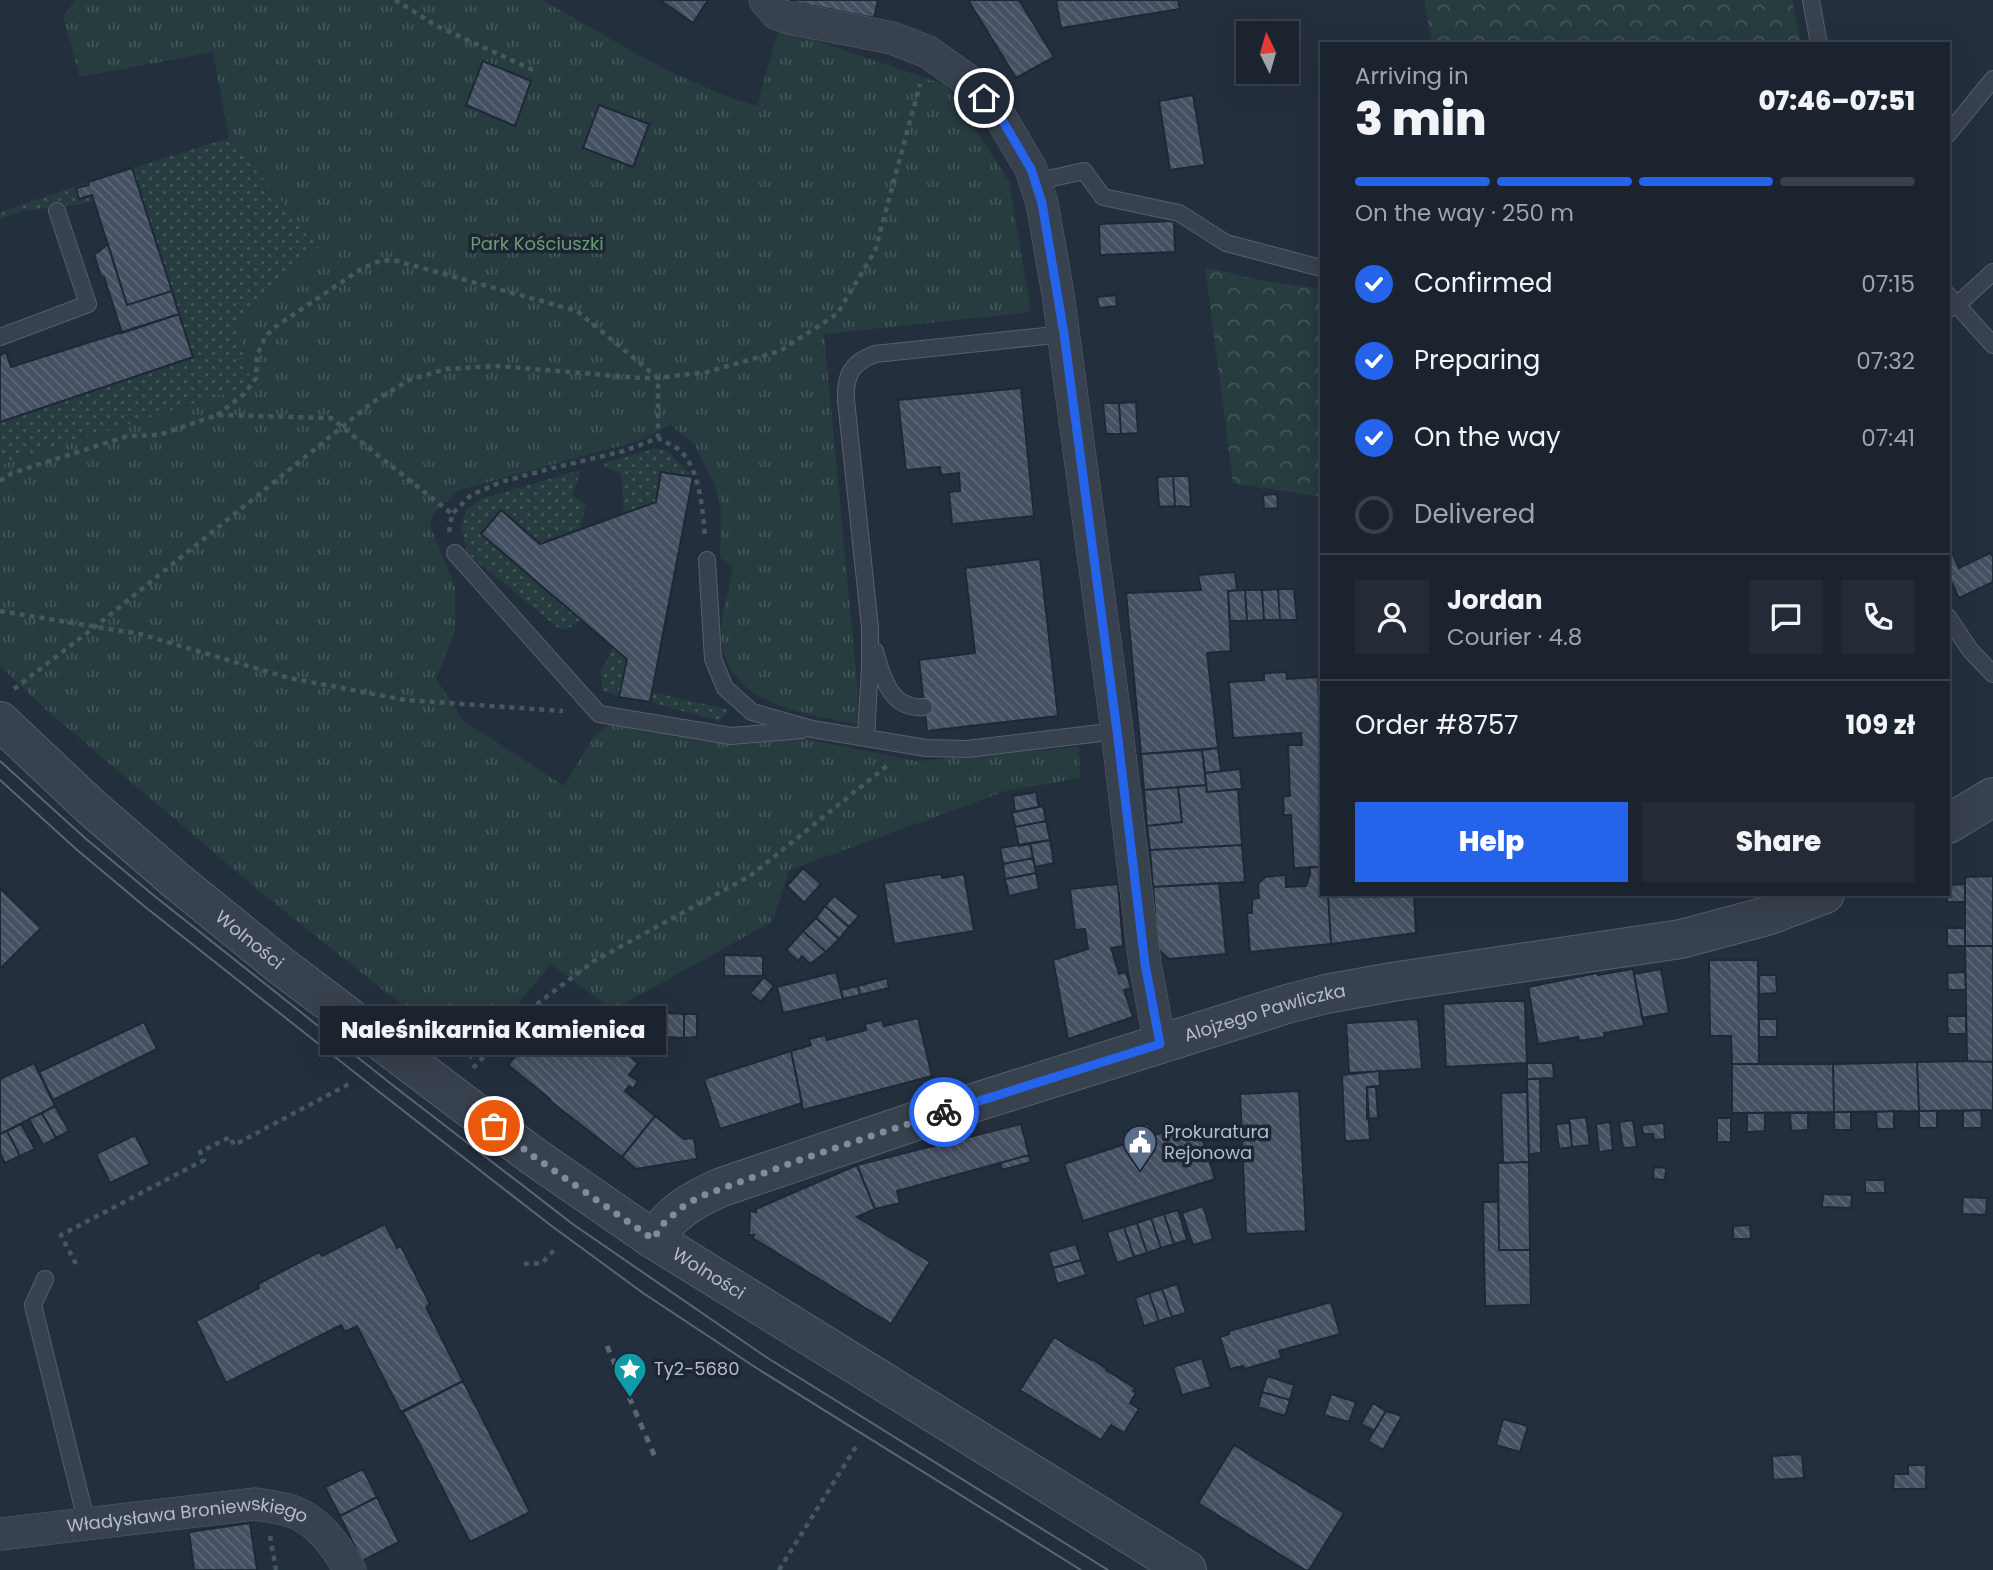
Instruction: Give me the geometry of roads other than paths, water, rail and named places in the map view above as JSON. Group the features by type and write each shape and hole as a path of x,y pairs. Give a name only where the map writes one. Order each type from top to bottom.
{"street":[{"path":"765,0 777,14 892,38 928,52 966,79 1001,118 1031,169 1042,203 1064,334 1145,964 1160,1044"},
{"name":"Wolności","path":"7,705 90,806 179,883 280,965 533,1156 653,1239 1188,1570"},
{"path":"1950,823 1993,797"},
{"name":"Alojzego Pawliczka","path":"653,1239 664,1223 681,1208 722,1187 891,1129 1251,1014 1326,994 1681,939 1768,916 1816,896"},
{"name":"Władysława Broniewskiego","path":"0,1534 256,1504 291,1511 317,1526 338,1549 350,1570"},
{"path":"1143,1542 1172,1570"}],"lane":[{"path":"1811,0 1819,42"},
{"path":"1950,132 1992,83"},
{"path":"1035,182 1084,172 1103,197 1179,213 1226,243 1320,268"},
{"path":"0,337 88,304 57,211"},
{"path":"1993,272 1951,303 1993,345"},
{"path":"866,738 870,628 846,400 845,384 849,372 861,359 874,354 1064,334"},
{"path":"455,553 599,714 731,736 812,729"},
{"path":"707,560 713,659 725,688 752,712 812,729 926,748 967,748 1117,731"},
{"path":"1950,620 1970,650 1993,674"},
{"path":"870,628 889,689 899,701 913,708 924,707"},
{"path":"45,1279 33,1305 87,1524"}],"tram line":[{"path":"0,761 152,894 574,1225 766,1357 1108,1570"},
{"path":"0,780 144,906 549,1224 643,1293 758,1369 1081,1570"}],"railway":[{"path":"607,1346 655,1457"}],"place":[{"name":"Naleśnikarnia Kamienica","path":"494,1126"},
{"name":"Prokuratura Rejonowa","path":"1140,1172"},
{"name":"Ty2-5680","path":"630,1399"}],"park label":[{"name":"Park Kościuszki","path":"537,244"}]}
